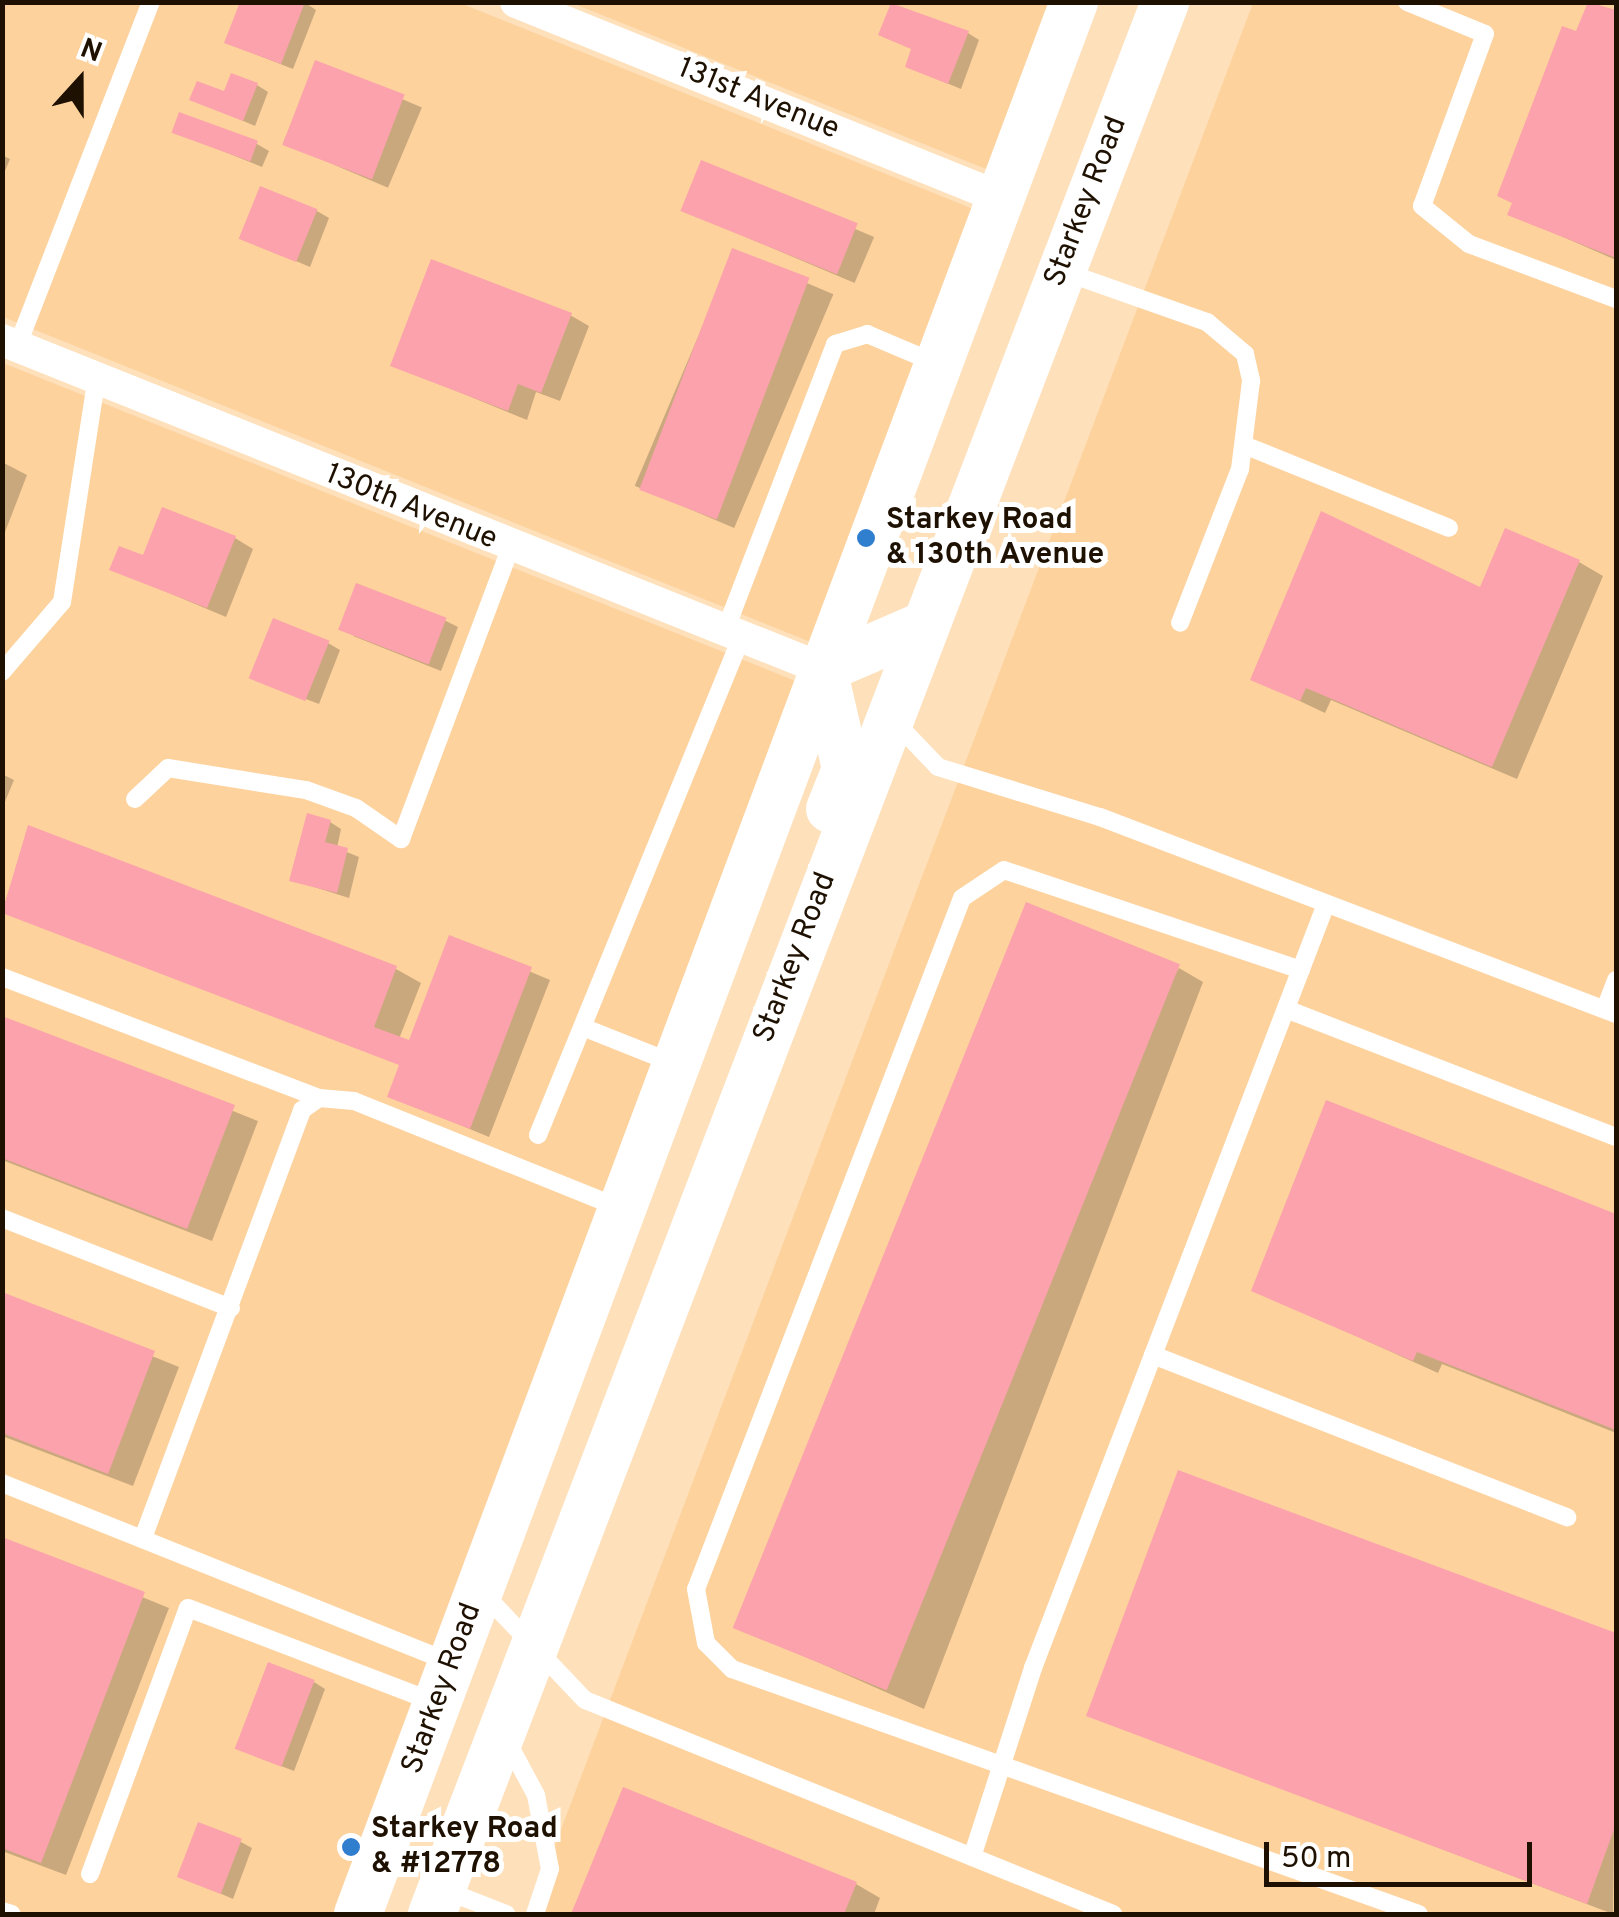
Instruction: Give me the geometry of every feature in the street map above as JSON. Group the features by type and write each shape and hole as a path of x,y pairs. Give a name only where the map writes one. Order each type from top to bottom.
{"main road":[{"name":"Starkey Road","path":"358,1914 1074,2"},
{"name":"Starkey Road","path":"437,1902 888,714 1165,2"},
{"path":"785,985 774,950 846,769 823,670 923,626"}],"street":[{"name":"131st Avenue","path":"516,2 1001,198"},
{"name":"130th Avenue","path":"10,343 96,383 823,670"}],"lane":[{"path":"10,343 151,2"},
{"path":"1407,2 1485,34 1422,206 1469,244 1616,299"},
{"path":"1060,270 1232,335 1251,381 1244,445 1180,623"},
{"path":"538,1135 585,1028 733,634 836,344 867,334 938,364"},
{"path":"2,672 62,602 96,383"},
{"path":"1244,445 1449,528"},
{"path":"135,799 168,768 306,790 356,808 401,839 511,547"},
{"path":"888,714 938,767 1326,904 1611,1012 1616,980"},
{"path":"1301,970 1057,881 1004,870 962,898 696,1589 706,1643 732,1669 1418,1914"},
{"path":"972,1858 1002,1764 1153,1355 1326,904"},
{"path":"2,978 319,1098 354,1101 622,1209"},
{"path":"1286,1009 1616,1138"},
{"path":"585,1028 676,1064"},
{"path":"143,1538 302,1110 319,1098"},
{"path":"2,1218 231,1308"},
{"path":"1153,1355 1567,1518"},
{"path":"2,1484 143,1538 445,1683"},
{"path":"480,1590 536,1642 584,1700 1113,1914"},
{"path":"90,1874 188,1608 445,1683"},
{"path":"502,1732 536,1795 550,1869 535,1914"},
{"path":"437,1902 506,1914"},
{"path":"2,1911 12,1914"}],"shaded area":[{"path":"3,3 460,3 976,210 813,643 3,317"},
{"path":"572,3 1055,3 991,171"},
{"path":"1253,3 1616,3 1616,1914 529,1914"},
{"path":"3,363 798,682 337,1914 3,1914"}],"building":[{"path":"240,2 305,2 281,64 224,43"},
{"path":"1588,2 1616,10 1616,258 1507,215 1512,203 1497,196 1562,26 1576,31"},
{"path":"891,3 969,31 948,84 905,67 911,49 878,35"},
{"path":"315,60 405,94 372,179 282,145"},
{"path":"231,73 258,83 243,121 189,100 197,81 224,91"},
{"path":"179,112 258,141 250,161 171,133"},
{"path":"701,160 858,223 837,274 680,211"},
{"path":"260,186 317,209 296,262 239,239"},
{"path":"732,248 809,278 717,520 639,490"},
{"path":"431,259 572,313 541,393 518,384 508,411 390,366"},
{"path":"162,507 236,536 207,608 109,570 119,546 143,555"},
{"path":"1321,511 1480,587 1505,528 1580,560 1492,767 1306,688 1300,701 1250,680"},
{"path":"356,583 447,618 429,664 338,630"},
{"path":"273,618 330,641 305,701 249,678"},
{"path":"307,813 331,820 325,842 348,848 337,893 289,881"},
{"path":"28,825 397,966 374,1027 409,1040 449,935 532,967 470,1129 387,1097 399,1065 2,913"},
{"path":"1026,902 1180,964 887,1690 733,1628"},
{"path":"2,1016 235,1105 187,1229 2,1158"},
{"path":"1326,1100 1616,1214 1616,1430 1417,1352 1413,1361 1251,1291"},
{"path":"2,1292 155,1351 108,1474 2,1433"},
{"path":"1178,1470 1616,1633 1616,1824 1587,1904 1086,1716"},
{"path":"2,1537 145,1592 41,1863 2,1848"},
{"path":"268,1662 315,1680 281,1767 235,1749"},
{"path":"623,1787 857,1882 844,1914 571,1914"},
{"path":"198,1822 242,1839 221,1894 177,1877"}],"place":[{"name":"Starkey Road & 130th Avenue","path":"866,538"},
{"name":"Starkey Road & #12778","path":"351,1847"}]}
